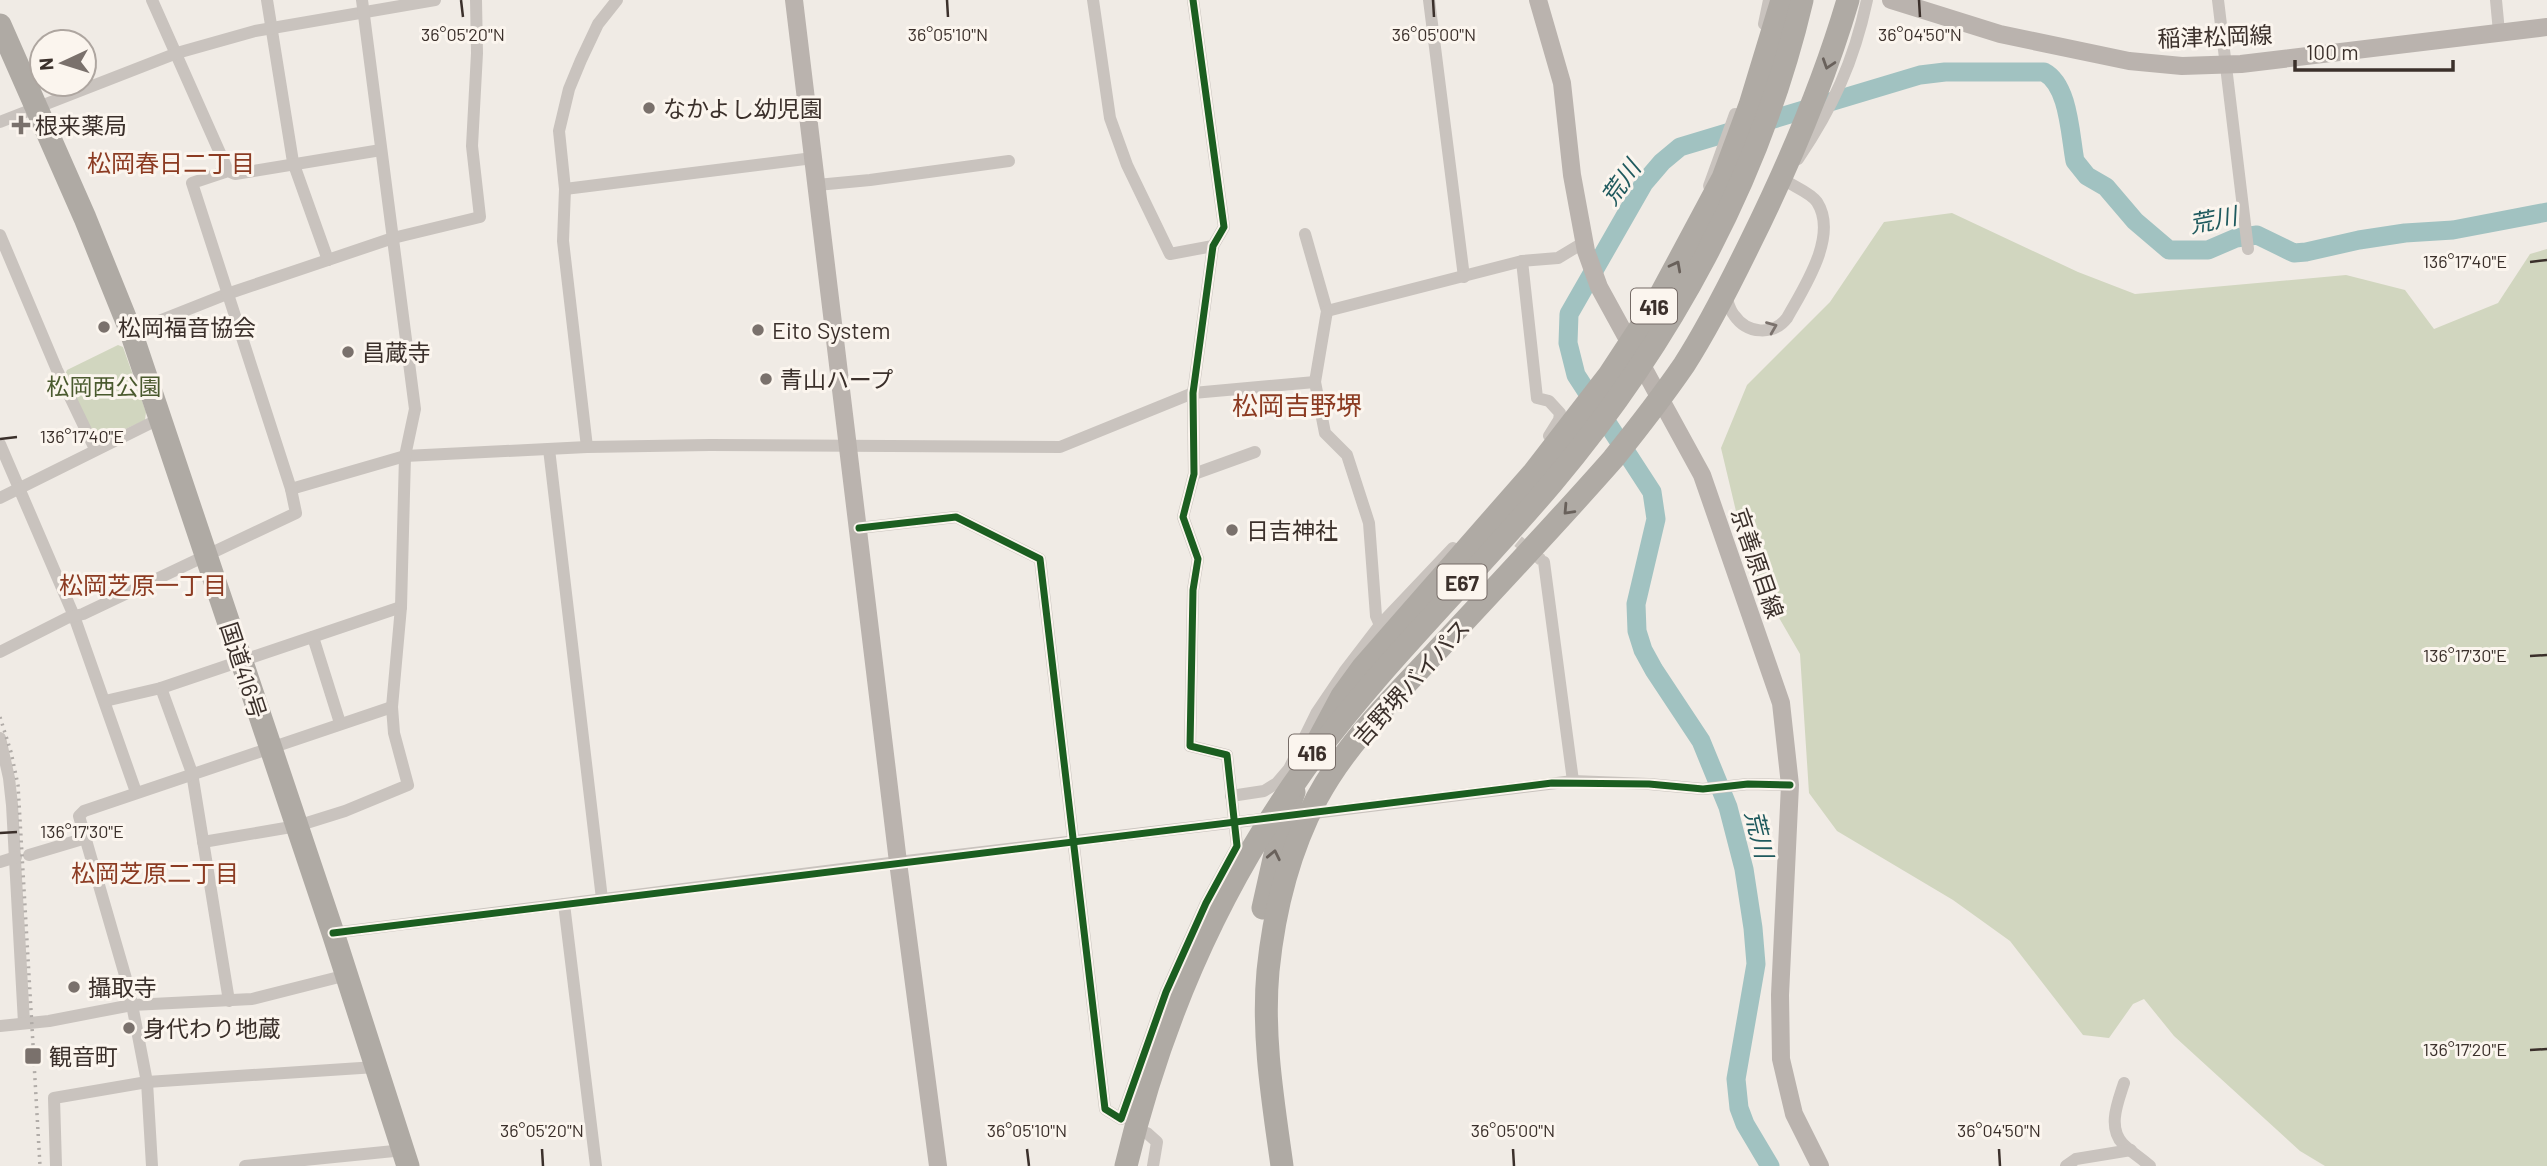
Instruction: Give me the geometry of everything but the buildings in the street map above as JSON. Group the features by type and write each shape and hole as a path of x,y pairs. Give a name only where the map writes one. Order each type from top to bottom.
{"highway":[{"name":"吉野堺バイパス","path":"1266,1166 1252,1028 1252,999 1254,962 1264,900 1284,817 1327,723 1363,667 1516,493 1601,386 1667,284 1723,178 1727,152 1751,105 1782,0"},
{"name":"E67","path":"1126,1166 1162,1041 1195,961 1240,872 1280,805 1332,733 1390,662 1551,484 1585,443 1644,362 1693,279 1742,178 1771,105 1802,0"},
{"name":"吉野堺バイパス","path":"1282,1166 1267,1052 1268,971 1282,892 1296,845 1310,814 1328,780 1375,718 1614,459 1685,363 1725,294 1811,128 1821,85 1848,0"},
{"name":"国道416号","path":"0,25 85,218 131,332 406,1158"}],"main road":[{"path":"794,0 898,862 938,1166"},
{"name":"京善原目線","path":"1538,0 1562,83 1583,243 1599,286 1699,468 1781,703 1790,785 1780,995 1781,1059 1794,1114 1820,1166"},
{"name":"稲津松岡線","path":"1892,0 2000,34 2129,61 2182,66 2225,64 2547,26"}],"street":[{"path":"152,0 228,171"},
{"path":"267,0 293,163 328,260"},
{"path":"0,122 177,53 272,26 363,6 435,0"},
{"path":"131,332 227,294 393,238 480,217 472,146 477,53 476,0"},
{"path":"587,447 563,241 565,189 559,131 569,89 598,24 617,0"},
{"path":"1093,0 1110,118 1127,165 1170,254 1213,246"},
{"path":"859,528 956,517 1040,559 1105,1109 1125,1121 1166,992 1206,903 1237,846 1227,755 1190,746 1194,590 1198,559 1184,517 1194,474 1193,393 1213,246 1224,227 1193,0"},
{"path":"1429,0 1464,276"},
{"path":"1727,152 1732,121 1748,79 1769,0"},
{"path":"1811,128 1846,77 1867,0"},
{"path":"2218,0 2247,242"},
{"path":"2496,0 2499,32"},
{"path":"203,842 297,826 345,811 408,785 394,733 392,707 401,607 405,456 415,409 363,6"},
{"path":"0,652 296,513 291,489 192,183 228,171 235,173 381,150"},
{"path":"565,189 813,158"},
{"path":"817,185 1009,161"},
{"path":"1725,294 1734,317 1750,328 1763,332 1780,325 1787,318 1819,259 1822,228 1820,210 1814,198 1774,198"},
{"path":"1305,234 1328,311 1315,382 1325,433 1347,455 1368,523 1376,616 1380,625"},
{"path":"0,235 57,370 95,449"},
{"path":"1328,311 1522,261 1558,258 1583,243"},
{"path":"1231,796 1265,790 1277,783 1289,769 1317,712 1380,625 1488,516 1559,421 1560,413 1556,407 1549,401 1537,398 1522,261"},
{"path":"291,489 405,456 587,447 710,445 1060,447 1193,393 1315,382"},
{"path":"0,498 161,418"},
{"path":"0,444 74,616 136,792"},
{"path":"549,449 602,899"},
{"path":"1194,474 1255,452"},
{"path":"1544,562 1573,781"},
{"path":"105,701 161,688 401,607"},
{"path":"313,637 340,723"},
{"path":"161,688 192,773 229,1001"},
{"path":"152,1166 148,1082 132,1005 121,955 79,817 84,811 136,792 392,707"},
{"path":"0,738 22,856 24,1023"},
{"path":"333,933 1573,781 1703,789 1748,784 1790,785"},
{"path":"0,862 86,838"},
{"path":"564,904 596,1166"},
{"path":"0,1026 49,1021 132,1005 252,999 347,975"},
{"path":"56,1166 54,1098 148,1082 376,1067"},
{"path":"2124,1083 2114,1121 2116,1133 2121,1142 2150,1166"},
{"path":"1147,1133 1157,1142 1158,1147 1153,1166"},
{"path":"2066,1166 2076,1160 2131,1150"},
{"path":"245,1166 406,1158"}],"green space":[{"path":"1952,213 2078,272 2135,294 2346,275 2405,290 2434,329 2498,303 2530,254 2547,249 2547,1166 2325,1166 2300,1151 2174,1036 2144,999 2133,1004 2109,1038 2083,1035 2010,941 1953,900 1837,831 1809,793 1800,654 1749,566 1721,448 1747,385 1830,302 1884,222"},
{"name":"松岡西公園","path":"118,345 123,347 146,412 145,420 100,441 94,440 65,375 67,370"}],"waterway":[{"name":"荒川","path":"1770,1166 1745,1124 1739,1108 1736,1079 1756,964 1744,869 1728,807 1701,741 1654,670 1637,631 1636,604 1656,519 1652,492 1576,375 1568,343 1569,314 1644,183 1662,162 1680,147 1920,75 1945,72 2044,72 2052,78 2063,99 2075,161 2087,176 2106,187 2135,221 2169,250 2208,250 2236,238 2257,235 2294,253 2306,252 2359,240 2453,230 2547,212"}],"tunnel":[{"path":"1504,530 1544,562"}],"railway":[{"path":"0,717 18,785 40,1166"}],"cycle path":[{"path":"859,528 956,517 1040,559 1105,1109 1121,1119 1166,992 1206,903 1237,846 1227,755 1190,746 1193,590 1198,559 1183,517 1194,474 1193,393 1213,246 1224,227 1193,0"},
{"path":"333,933 1552,783 1649,784 1703,789 1748,784 1790,785"}],"place":[{"name":"なかよし幼児園","path":"649,108"},
{"name":"根来薬局","path":"21,125"},
{"name":"松岡福音協会","path":"104,327"},
{"name":"Eito System","path":"758,330"},
{"name":"昌蔵寺","path":"348,352"},
{"name":"青山ハープ","path":"766,379"},
{"name":"日吉神社","path":"1232,530"},
{"name":"攝取寺","path":"74,987"},
{"name":"身代わり地蔵","path":"129,1028"},
{"name":"観音町","path":"33,1056"}],"district":[{"name":"松岡春日二丁目","path":"171,162"},
{"name":"松岡吉野堺","path":"1297,404"},
{"name":"松岡芝原一丁目","path":"143,584"},
{"name":"松岡芝原二丁目","path":"155,872"}]}
